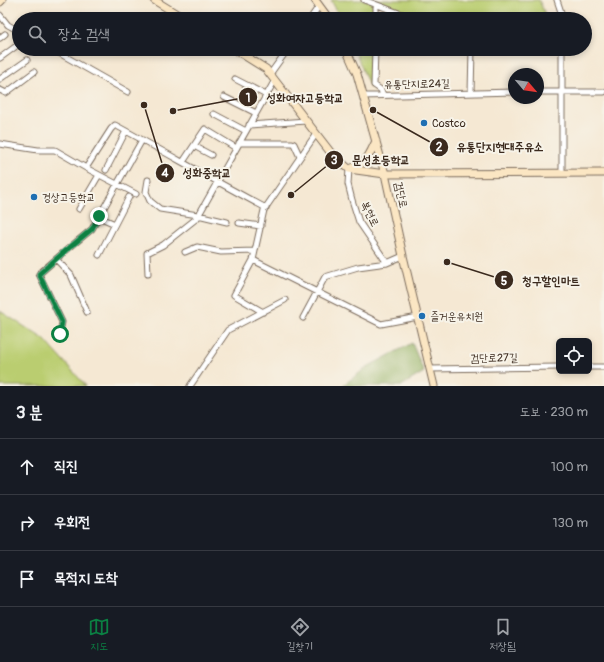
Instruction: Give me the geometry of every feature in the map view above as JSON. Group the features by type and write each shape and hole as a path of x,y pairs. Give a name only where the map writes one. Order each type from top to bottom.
{"main road":[{"path":"154,0 174,12"},
{"path":"317,3 324,12"},
{"path":"245,56 266,69 331,153 349,169 385,174 604,173"},
{"name":"검단로","path":"349,56 357,74 385,174 434,386"},
{"path":"349,169 358,166 368,158 376,141"}],"street":[{"path":"364,0 396,12"},
{"path":"557,0 561,12"},
{"path":"376,5 376,12"},
{"path":"0,14 8,25 12,27"},
{"path":"0,38 5,34"},
{"path":"0,58 12,49"},
{"path":"64,56 128,92"},
{"path":"148,274 147,253 163,244 197,218 256,114 266,95 272,77 284,56"},
{"path":"375,56 374,85 382,90 383,95"},
{"path":"471,93 472,56"},
{"path":"562,56 562,173"},
{"path":"0,79 27,60"},
{"path":"0,90 6,93 34,72"},
{"path":"235,78 266,95"},
{"name":"유통단지로24길","path":"363,96 508,92"},
{"path":"544,92 604,92"},
{"path":"224,97 256,114"},
{"path":"214,114 246,131"},
{"path":"249,125 306,121"},
{"path":"86,168 110,129 115,125 266,208"},
{"path":"183,162 205,130 236,148"},
{"path":"106,170 126,131"},
{"path":"263,312 234,295 253,260 264,210 316,134"},
{"path":"60,334 62,322 39,274 92,229 142,140"},
{"path":"239,143 292,143 294,144 300,157"},
{"path":"0,144 38,150 55,150 136,194"},
{"path":"194,146 211,155"},
{"name":"복현로","path":"349,169 348,184 359,222 387,263"},
{"path":"79,209 99,175"},
{"path":"148,180 146,192 150,201 160,209 198,215 228,222"},
{"path":"98,255 130,197"},
{"path":"99,216 115,224"},
{"path":"239,223 261,226"},
{"path":"185,252 197,247 221,252 255,252"},
{"path":"303,318 325,277 358,267 387,263 403,256"},
{"path":"56,259 71,275 87,312"},
{"path":"253,260 381,324 418,317"},
{"path":"190,386 228,330 285,300"},
{"name":"검단로27길","path":"430,369 556,367"},
{"path":"592,367 604,367"}],"green space":[{"path":"331,0 374,0 373,12 337,12"},
{"path":"374,0 539,0 544,12 407,12"},
{"path":"357,56 372,56 370,88"},
{"path":"0,311 44,339 86,386 0,386"},
{"path":"412,343 424,372 401,386 342,386 367,367"}],"place":[{"name":"성화중학교","path":"144,105"},
{"name":"유통단지현대주유소","path":"373,110"},
{"name":"성화여자고등학교","path":"173,111"},
{"name":"Costco","path":"424,123"},
{"name":"문성초등학교","path":"291,195"},
{"name":"경상고등학교","path":"34,197"},
{"name":"청구할인마트","path":"447,262"},
{"name":"즐거운유치원","path":"422,316"}],"route":[{"path":"60,334 62,322 39,274 92,229 99,216"}]}
